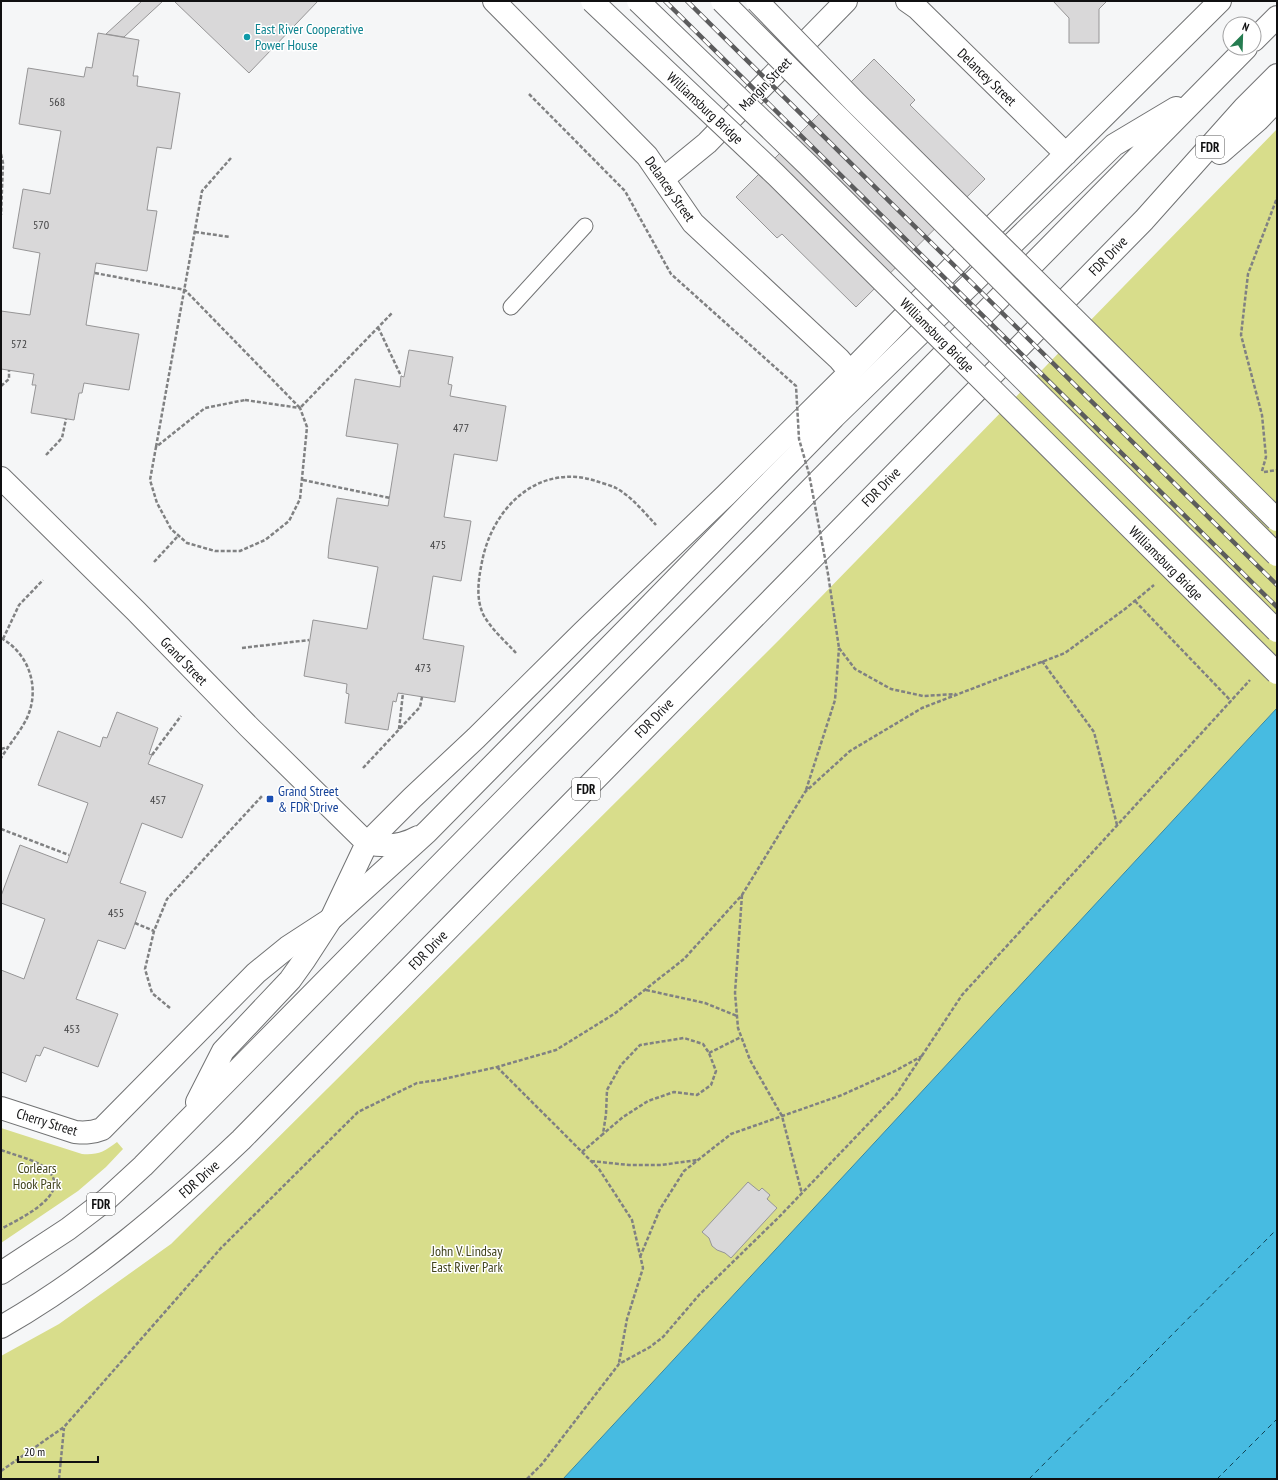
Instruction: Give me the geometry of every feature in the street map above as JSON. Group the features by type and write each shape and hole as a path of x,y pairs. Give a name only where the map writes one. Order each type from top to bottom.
{"main road":[{"name":"Delancey Street","path":"494,1 648,156 693,223 839,359 850,372"},
{"name":"Williamsburg Bridge","path":"592,1 776,175 1277,673"},
{"path":"638,1 813,170 1277,631"},
{"path":"722,1 1277,555"},
{"path":"756,1 866,113 1277,520"},
{"name":"Mangin Street","path":"663,179 707,143 846,1"},
{"name":"Delancey Street","path":"907,1 917,8 1066,154"},
{"path":"189,1120 223,1051 290,980 331,919 367,843 726,495 850,372 980,239 1220,1"},
{"path":"1262,32 1277,17"},
{"name":"FDR","path":"1,1273 68,1228 106,1200 143,1166 1238,56"},
{"name":"FDR Drive","path":"1,1327 58,1292 134,1235 206,1174 241,1140 1144,220 1244,108 1277,75"},
{"path":"331,919 427,832 642,615 834,417 1114,145 1203,92"},
{"path":"1144,220 1258,120 1277,100"},
{"name":"Grand Street","path":"1,478 136,611 270,748 367,843"},
{"path":"367,843 381,846 393,845 416,839 427,832"},
{"name":"Cherry Street","path":"1,1108 75,1132 93,1133 102,1129 256,973 288,947 331,919"}],"lane":[{"path":"511,307 585,226"}],"path":[{"path":"1,1471 64,1427 221,1248 358,1112 417,1083 439,1080 556,1050 614,1014 684,959 742,895 805,792 835,700 839,648 828,574 809,474 799,439 796,386 671,274 625,191 529,94"},
{"path":"1,154 3,163 1,214"},
{"path":"95,273 185,290 300,408 307,427 300,499 289,521 265,540 240,551 215,551 187,543 171,529 157,503 150,480 185,290 202,191 231,158"},
{"path":"1277,198 1248,274 1241,335 1262,415 1266,457 1261,473 1277,470"},
{"path":"195,232 230,237"},
{"path":"300,408 392,313"},
{"path":"378,327 402,376"},
{"path":"1,386 9,379 9,370"},
{"path":"156,447 205,408 245,400 300,408"},
{"path":"46,455 62,438 66,419"},
{"path":"516,653 491,626 483,613 478,595 480,572 485,547 496,521 509,504 529,488 548,480 571,476 592,480 615,487 634,501 656,525"},
{"path":"303,480 390,498"},
{"path":"154,562 178,535"},
{"path":"1,758 28,715 33,688 32,678 23,658 17,649 2,638 19,605 43,580"},
{"path":"805,792 850,751 922,708 1064,653 1135,601 1155,584"},
{"path":"1135,601 1231,701"},
{"path":"242,648 310,640"},
{"path":"839,648 855,669 891,689 924,696 958,694"},
{"path":"1042,661 1094,732 1117,826"},
{"path":"527,1479 542,1464 619,1364 650,1347 663,1337 699,1295 802,1194 896,1095 962,995 1251,678"},
{"path":"398,730 403,693"},
{"path":"363,768 420,707 422,697"},
{"path":"152,755 181,716"},
{"path":"1,749 8,747"},
{"path":"170,1008 152,993 146,969 154,931 167,899 262,796"},
{"path":"1,829 69,856"},
{"path":"742,895 735,993 738,1028 750,1060 782,1116 802,1194"},
{"path":"135,923 154,931"},
{"path":"645,990 705,1003 737,1016"},
{"path":"709,1053 741,1037"},
{"path":"582,1152 623,1117 648,1102 674,1092 697,1096 711,1085 716,1071 709,1053 703,1044 684,1038 640,1045 621,1065 607,1090 603,1134"},
{"path":"640,1257 660,1209 684,1171 731,1134 842,1095 895,1071 922,1055"},
{"path":"497,1066 599,1169 632,1220 643,1268 627,1319 619,1364"},
{"path":"1,1150 35,1161 48,1170 54,1178 54,1188 49,1198 33,1211 1,1229"},
{"path":"591,1161 629,1165 661,1165 698,1160"},
{"path":"59,1479 64,1427"}],"green space":[{"name":"John V. Lindsay East River Park","path":"1277,129 1277,708 563,1479 1,1479 1,1356 59,1324 171,1244 780,639"},
{"name":"Corlears Hook Park","path":"1,1128 82,1154 101,1152 117,1142 123,1149 106,1167 78,1191 1,1243"}],"water":[{"path":"1277,708 1277,1479 563,1479"}],"building":[{"path":"142,1 163,1 124,37 106,34"},
{"name":"East River Cooperative Power House","path":"174,1 318,1 249,73"},
{"path":"1053,1 1107,1 1099,9 1099,43 1069,43 1069,18"},
{"path":"98,33 139,40 133,76 138,76 137,86 180,93 171,149 157,147 147,210 157,211 147,271 96,263 86,325 139,334 129,390 84,383 82,393 79,393 74,420 31,413 36,385 32,385 34,374 1,369 1,311 30,315 40,253 13,248 23,189 50,194 61,131 19,124 28,68 84,77 86,67 92,68"},
{"path":"874,59 915,100 910,105 985,179 856,307 782,234 777,238 736,197"},
{"path":"409,350 453,357 448,384 452,385 450,396 506,406 497,461 454,454 444,517 471,521 461,581 433,576 423,639 464,646 455,702 398,693 396,702 393,701 388,730 345,723 349,694 346,693 347,684 304,676 313,620 367,629 378,567 328,558 329,546 337,498 388,506 398,444 346,436 355,379 400,387 401,376 404,377"},
{"path":"117,712 158,728 149,754 152,755 148,764 203,785 182,838 142,823 120,883 146,892 130,937 125,949 98,940 76,999 118,1014 98,1067 44,1047 40,1056 36,1055 26,1082 1,1072 1,970 24,979 45,919 1,903 1,896 20,845 67,863 88,803 38,785 58,731 100,747 103,737 107,738"},
{"path":"748,1182 759,1191 762,1188 770,1195 767,1199 777,1208 731,1258 712,1246 709,1238 702,1232"}],"ferry route":[{"path":"1029,1479 1277,1229"},
{"path":"1217,1479 1277,1419"}],"railway":[{"path":"665,1 1277,607"},
{"path":"687,1 1277,585"}],"place":[{"name":"East River Cooperative Power House","path":"247,37"},
{"name":"Grand Street & FDR Drive","path":"270,799"}]}
